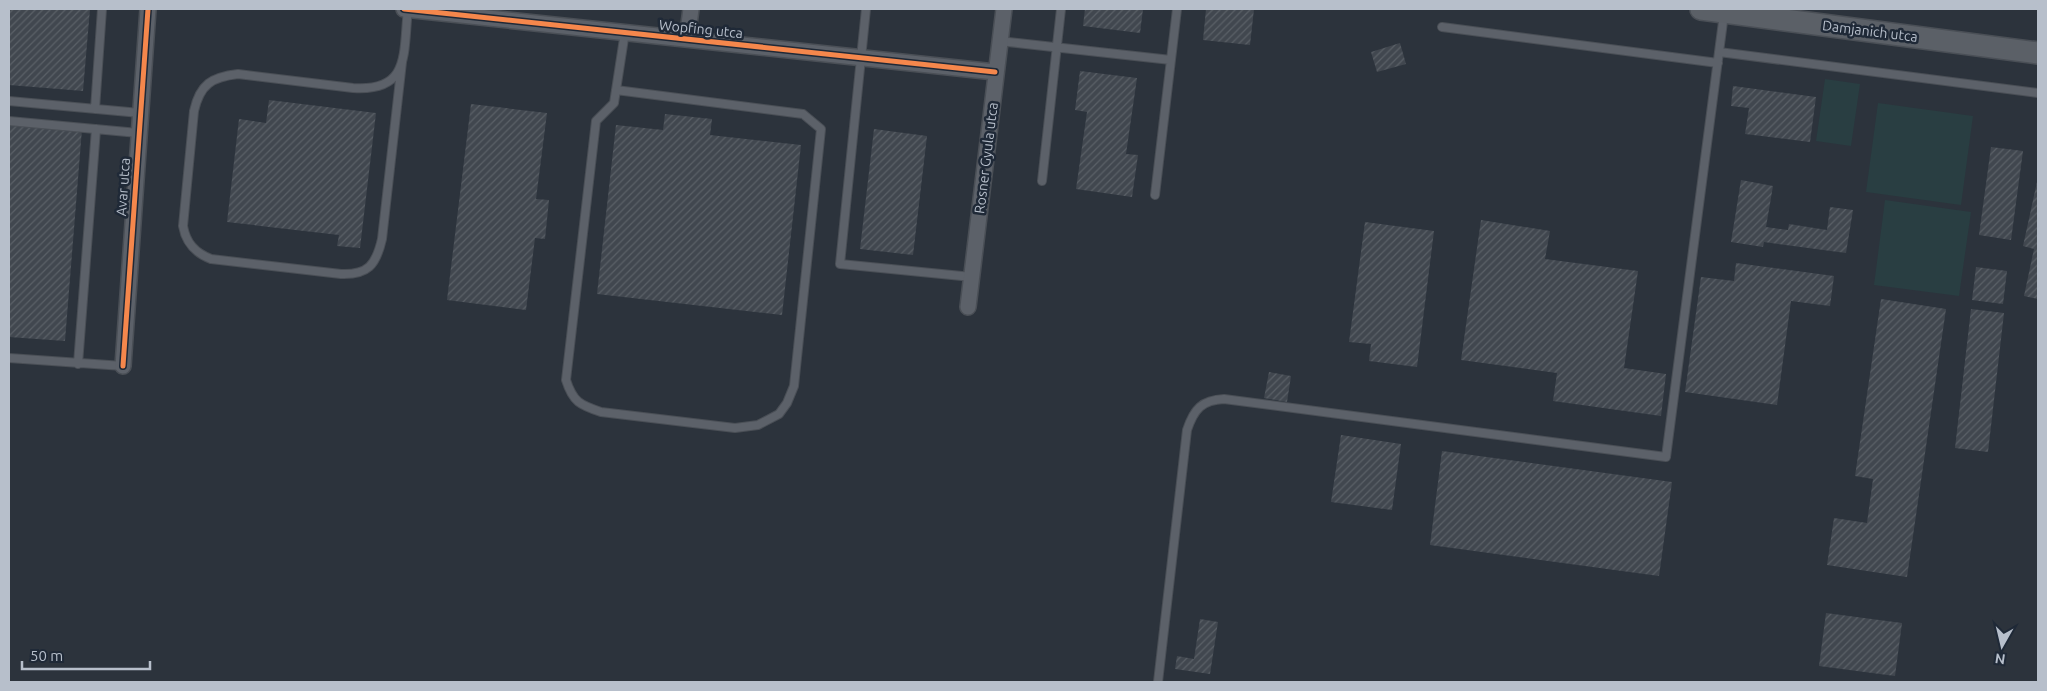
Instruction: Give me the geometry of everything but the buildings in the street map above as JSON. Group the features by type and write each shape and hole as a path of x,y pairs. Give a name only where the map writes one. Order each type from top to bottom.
{"main road":[{"name":"Damjanich utca","path":"1701,9 1725,10 2038,53"}],"street":[{"name":"Avar utca","path":"123,366 148,9"},
{"name":"Wopfing utca","path":"404,9 996,72"},
{"path":"687,39 691,9"},
{"name":"Rosner Gyula utca","path":"968,307 1004,9"}],"lane":[{"path":"95,109 102,9"},
{"path":"402,62 398,73 391,81 383,86 370,89 238,74 222,76 212,80 203,88 197,98 191,139 183,226 188,242 194,249 211,259 340,274 353,275 370,266 378,256 382,239 408,9"},
{"path":"866,9 840,264 972,277"},
{"path":"1042,181 1062,9"},
{"path":"1155,195 1177,9"},
{"path":"1158,682 1187,430 1197,411 1203,404 1211,400 1244,402 1666,458 1725,10"},
{"path":"1442,27 1718,63"},
{"path":"616,90 803,114 821,129 794,386 787,403 779,414 758,425 735,428 601,412 582,406 571,394 566,380 596,120 614,103 616,90 625,32"},
{"path":"999,41 1171,60"},
{"path":"1720,52 2038,93"},
{"path":"9,101 140,113"},
{"path":"9,121 138,133"},
{"path":"78,364 96,129"},
{"path":"9,358 123,366"}],"green space":[{"path":"1825,79 1860,84 1851,146 1816,141"},
{"path":"1878,103 1973,116 1961,205 1866,192"},
{"path":"1885,200 1971,212 1959,296 1874,285"}],"cycle path":[{"path":"123,366 148,9"},
{"path":"404,9 995,72"}]}
